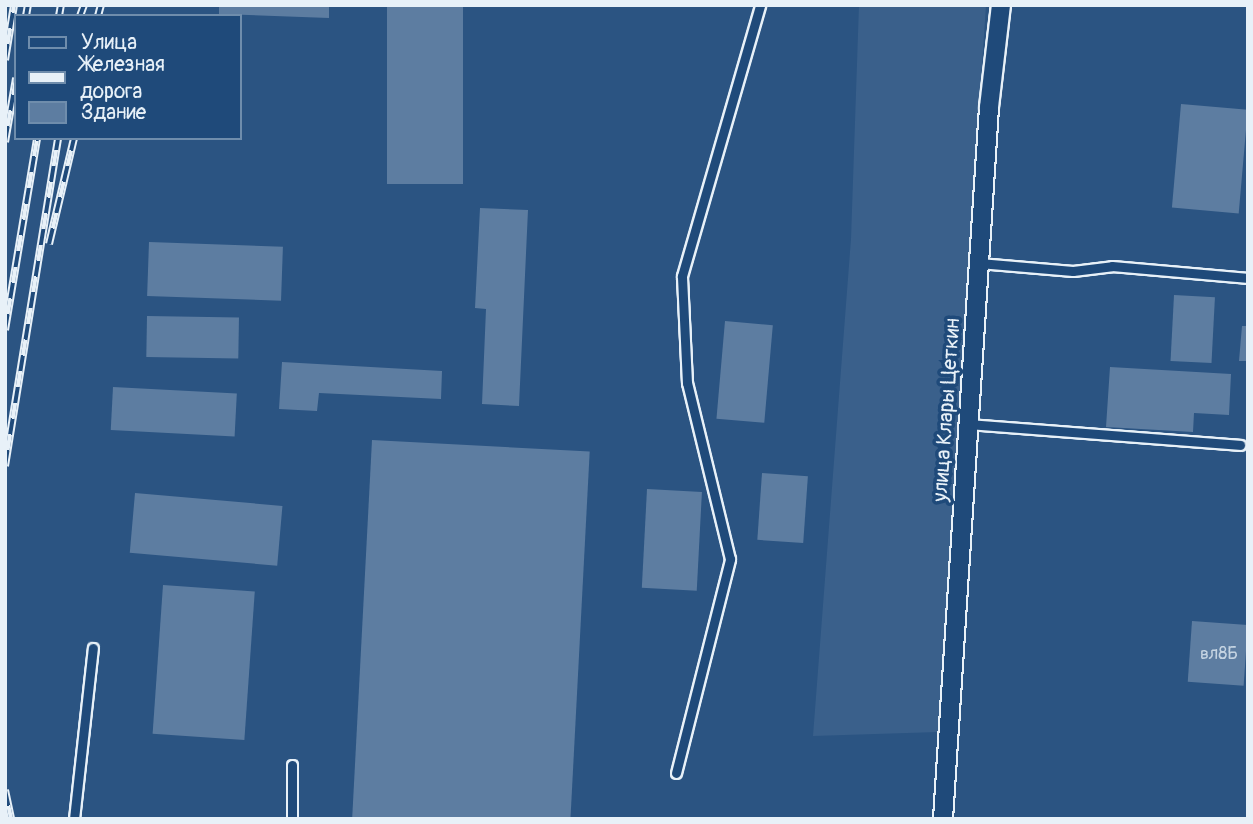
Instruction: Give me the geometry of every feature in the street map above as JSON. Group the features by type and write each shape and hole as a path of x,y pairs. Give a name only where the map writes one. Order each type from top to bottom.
{"street":[{"name":"улица Клары Цеткин","path":"943,819 979,264 1001,5"}],"lane":[{"path":"676,773 730,559 687,383 682,276 760,5"},
{"path":"979,264 1073,271 1112,266 1248,278"},
{"path":"969,424 1240,445"},
{"path":"74,819 93,648"},
{"path":"292,765 292,819"}],"shaded area":[{"path":"859,5 986,5 938,732 813,736 851,239"}],"building":[{"path":"219,5 329,5 329,18 219,14"},
{"path":"387,5 463,5 463,184 387,184"},
{"path":"1181,104 1248,110 1239,213 1172,208"},
{"path":"480,208 528,210 519,406 482,404 486,309 475,308"},
{"path":"149,242 283,247 281,301 147,296"},
{"path":"1174,295 1215,297 1211,363 1171,361"},
{"path":"147,316 239,318 238,359 146,357"},
{"path":"725,321 773,325 764,423 716,419"},
{"path":"1242,326 1248,326 1248,361 1239,361"},
{"path":"282,362 442,371 441,399 319,393 317,411 279,409"},
{"path":"1110,367 1231,374 1229,415 1194,413 1193,432 1106,427"},
{"path":"113,387 237,393 235,436 111,430"},
{"path":"372,440 590,451 570,819 352,819"},
{"path":"762,473 808,476 803,543 757,540"},
{"path":"647,489 702,492 697,591 642,588"},
{"path":"135,493 282,506 277,566 130,553"},
{"path":"163,585 255,591 244,740 153,734"},
{"path":"1192,621 1248,625 1244,686 1188,682"}],"railway":[{"path":"5,60 14,5"},
{"path":"26,14 28,5"},
{"path":"59,14 61,5"},
{"path":"81,14 84,5"},
{"path":"99,14 101,5"},
{"path":"5,142 14,90"},
{"path":"5,330 37,140"},
{"path":"5,466 58,140"},
{"path":"49,244 74,140"},
{"path":"5,790 11,819"}]}
